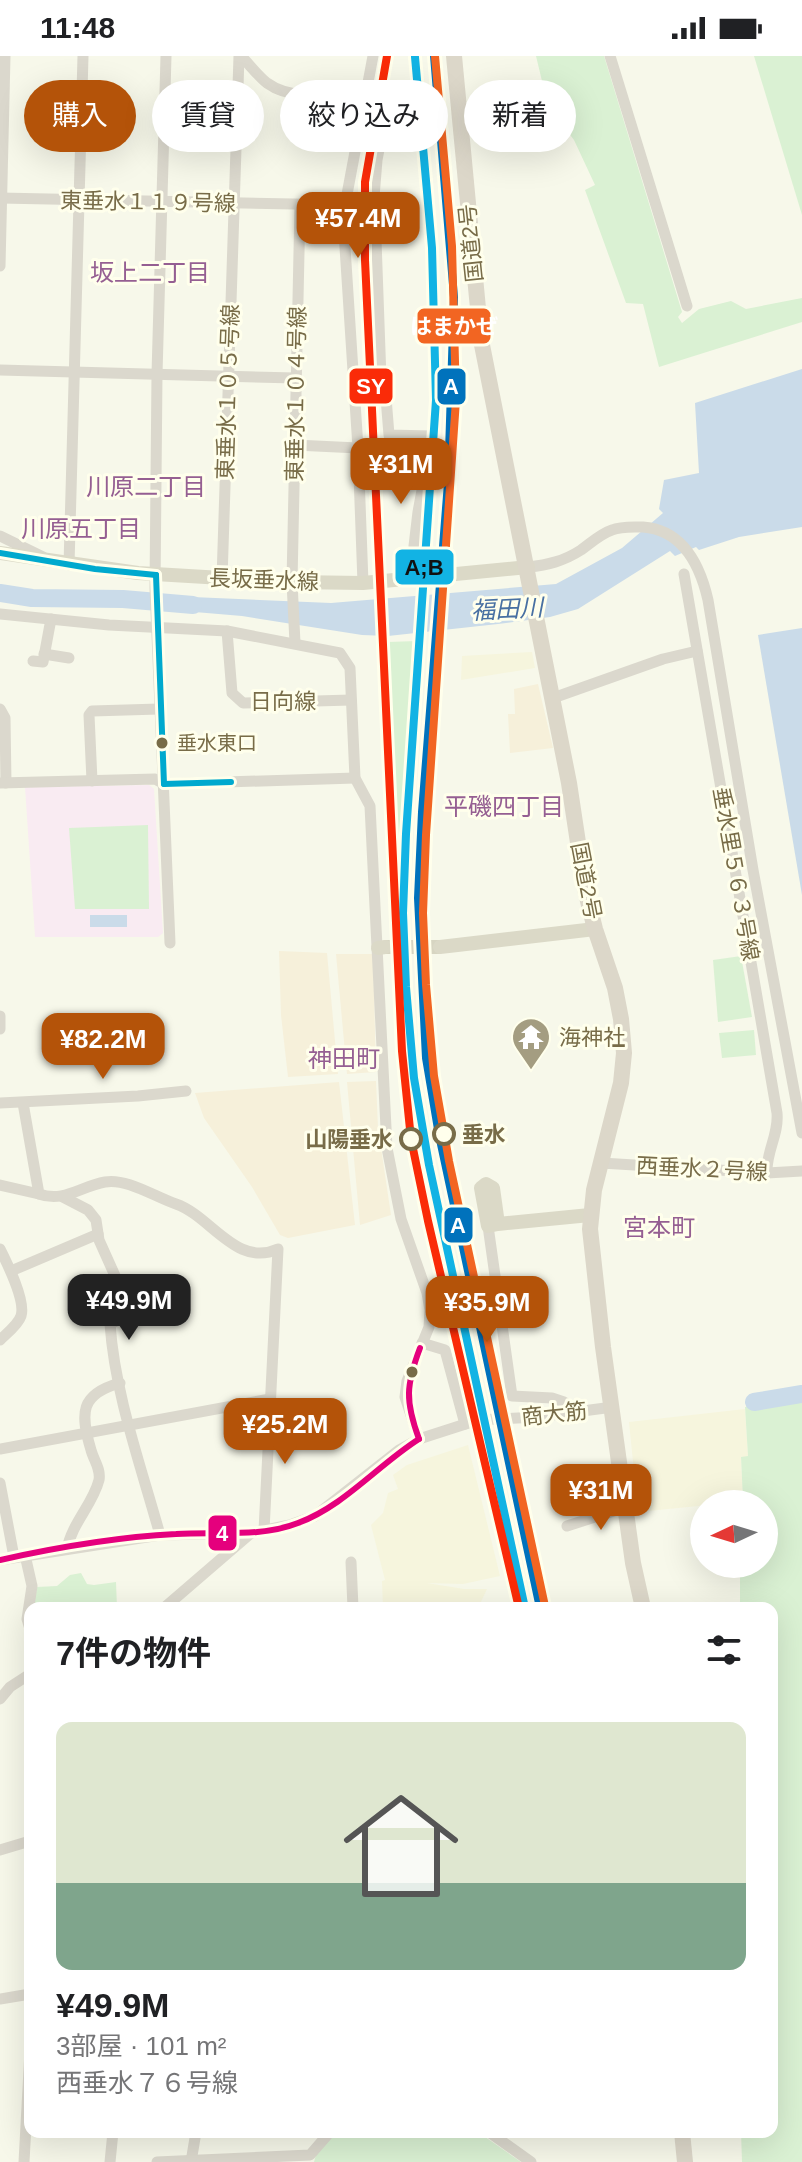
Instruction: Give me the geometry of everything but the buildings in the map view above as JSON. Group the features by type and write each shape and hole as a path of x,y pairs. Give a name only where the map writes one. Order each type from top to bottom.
{"highway":[{"name":"国道2号","path":"454,56 481,340 530,575 569,783 585,889 615,988 624,1053 621,1083 590,1215 593,1270 642,1602"},
{"path":"683,2138 685,2162"}],"main road":[{"name":"長坂垂水線","path":"0,553 156,582 222,579 292,588 415,578 530,575"},
{"path":"440,947 595,929"},
{"path":"493,1225 590,1215"}],"street":[{"path":"0,266 5,56"},
{"path":"0,536 62,564 73,372 83,56"},
{"path":"166,56 157,374 156,623 170,943"},
{"path":"240,56 266,83 280,89"},
{"name":"東垂水１０５号線","path":"222,579 240,56"},
{"path":"370,80 373,56"},
{"path":"610,56 687,306"},
{"path":"356,152 345,205 363,583"},
{"path":"379,152 371,234 376,240 381,379 385,385 389,435 432,436 418,512 414,546 415,578"},
{"name":"東垂水１１９号線","path":"1,198 345,205"},
{"name":"東垂水１０４号線","path":"295,643 292,588 300,205"},
{"path":"0,370 295,378"},
{"path":"295,445 358,448"},
{"path":"530,575 562,561 614,529 633,527 653,528 681,541 704,581 802,1133"},
{"name":"垂水里５６３号線","path":"684,574 777,1113 778,1127 768,1154 767,1173"},
{"path":"0,614 156,623 227,631 340,653 350,668 355,778 370,806 381,948 387,1148 401,1219 427,1293 429,1327 407,1381 405,1397 419,1439"},
{"path":"33,661 43,662 51,619"},
{"name":"日向線","path":"227,631 232,693 243,703 351,700"},
{"path":"553,698 663,659 697,651"},
{"path":"44,654 69,658"},
{"path":"0,709 5,718 3,783 155,779 164,784 355,778"},
{"path":"92,781 89,715 92,711 159,709"},
{"path":"0,1016 0,1029"},
{"path":"0,1103 186,1091"},
{"path":"23,1103 39,1194"},
{"name":"西垂水２号線","path":"601,1163 767,1173 802,1171"},
{"path":"0,1185 48,1197 63,1197 106,1182 122,1183 195,1213 230,1244 266,1255 278,1249 264,1531"},
{"path":"63,1197 88,1210 96,1220 98,1234 127,1305 124,1319 110,1324 111,1345 160,1535"},
{"path":"493,1225 512,1396 552,1398 564,1402 566,1413"},
{"path":"11,1271 98,1234"},
{"path":"0,1249 11,1271 22,1311 20,1318 0,1340"},
{"path":"422,1343 445,1350 465,1424"},
{"path":"67,1549 69,1537 99,1482 99,1469 91,1450 85,1411 88,1398 101,1388 120,1383"},
{"path":"0,1449 270,1399"},
{"name":"商大筋","path":"0,1560 160,1535 264,1531 315,1516 399,1450 419,1439 478,1420 613,1407"},
{"path":"0,1483 20,1556 32,1586 30,1602"},
{"path":"567,1526 626,1507"},
{"path":"171,1602 251,1533"},
{"path":"351,1562 353,1602"},
{"path":"0,1699 10,1687 24,1678"},
{"path":"0,1850 24,1843"},
{"path":"0,1999 24,1995"},
{"path":"24,2162 25,2138"},
{"path":"110,2162 112,2138"},
{"path":"191,2161 195,2138"},
{"path":"157,2162 309,2158 325,2138"},
{"path":"497,2138 531,2162"}],"shaded area":[{"path":"536,56 604,56 682,312 678,317 682,323 699,309 731,301 746,309 802,298 802,322 659,367 643,304 626,303 585,190 595,185 576,144 576,80 542,80"},
{"path":"754,56 802,56 802,215"},
{"path":"417,641 402,840 397,841 388,642"},
{"path":"532,652 535,668 461,680 462,656"},
{"path":"538,684 553,748 510,753 508,714 515,714 514,689"},
{"path":"149,785 154,789 163,933 158,937 35,937 25,787"},
{"path":"148,825 149,909 75,909 69,828"},
{"path":"279,951 327,953 338,1074 288,1077 281,1015"},
{"path":"336,954 373,954 376,1072 347,1074"},
{"path":"741,956 752,1017 718,1022 713,960"},
{"path":"754,1030 756,1055 722,1058 719,1033"},
{"path":"376,1081 378,1128 391,1215 360,1225 347,1082"},
{"path":"339,1082 355,1225 288,1238 280,1235 252,1187 204,1118 195,1093"},
{"path":"802,1400 802,2162 742,2162 741,2138 778,2138 778,1602 740,1602 740,1578 778,1578 778,1490 743,1490 741,1457 748,1456 745,1407"},
{"path":"745,1409 748,1457 741,1458 743,1490 690,1490 690,1507 638,1512 629,1422"},
{"path":"468,1445 500,1576 463,1584 427,1583 487,1589 481,1602 383,1602 382,1581 385,1580 371,1525 383,1513 388,1493 398,1489 393,1475 407,1465"},
{"path":"81,1573 87,1584 116,1582 117,1602 33,1602 36,1587 57,1586 70,1575"},
{"path":"331,2138 487,2138 521,2162 314,2162 317,2151"}],"water":[{"path":"802,369 802,527 739,537 699,550 696,547 675,556 670,551 578,609 550,617 498,624 388,636 362,635 242,616 171,610 169,596 331,603 556,584 622,548 663,513 659,509 664,480 699,473 695,403"},
{"path":"802,628 802,895 758,635"},
{"path":"90,915 127,915 127,927 90,927"}],"waterway":[{"name":"福田川","path":"0,593 32,598 123,599 193,605"},
{"path":"754,1402 802,1394"}],"tunnel":[{"path":"385,947 440,947"}],"transit line":[{"name":"SY","path":"387,56 365,182 365,260 402,1051 411,1139 428,1221 518,1602"},
{"name":"A","path":"434,56 454,297 448,483 418,898 426,1058 439,1135 539,1602"},
{"name":"はまかぜ","path":"435,56 452,246 456,400 426,835 423,913 426,985 434,1076 449,1161 544,1602"},
{"name":"A;B","path":"415,57 432,248 436,400 406,834 403,913 406,987 414,1078 429,1165 524,1602"},
{"path":"0,553 95,569 156,575"},
{"path":"156,575 164,784"},
{"path":"164,784 231,782"},
{"name":"4","path":"419,1439 411,1414 409,1393 420,1348"},
{"name":"4","path":"0,1560 132,1538 284,1528 331,1506 419,1439"}],"place":[{"name":"垂水東口","path":"162,743"},
{"name":"海神社","path":"531,1071"},
{"name":"垂水","path":"444,1134"},
{"name":"山陽垂水","path":"411,1139"}],"district":[{"name":"坂上二丁目","path":"150,272"},
{"name":"川原二丁目","path":"146,486"},
{"name":"川原五丁目","path":"81,528"},
{"name":"平磯四丁目","path":"504,806"},
{"name":"神田町","path":"344,1058"},
{"name":"宮本町","path":"659,1227"}]}
